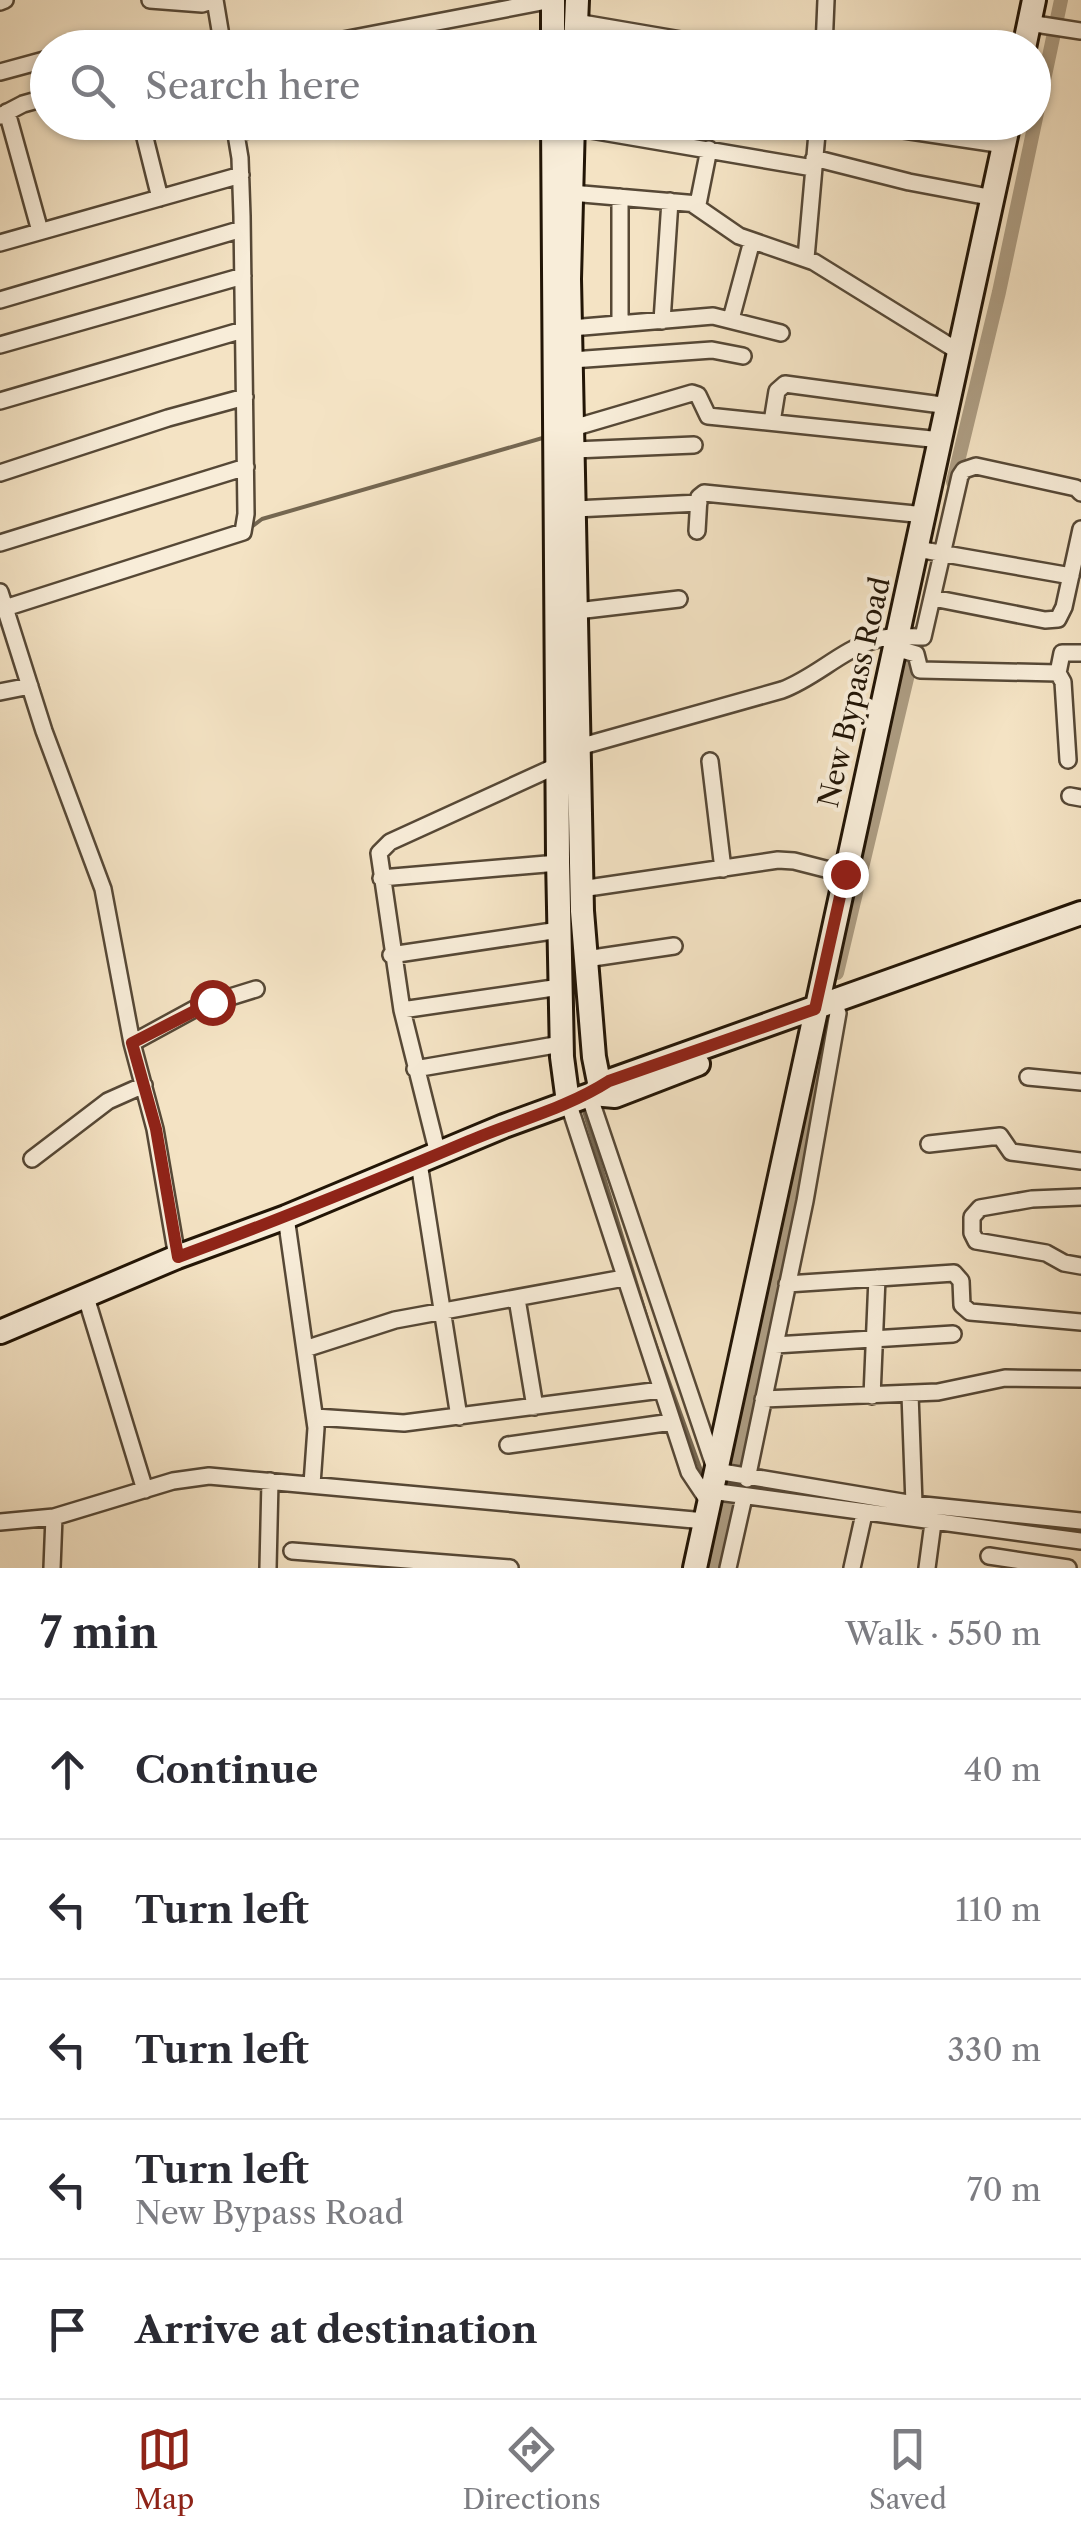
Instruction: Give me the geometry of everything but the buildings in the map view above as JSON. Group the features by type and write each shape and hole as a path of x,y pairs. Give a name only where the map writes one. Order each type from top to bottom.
{"street":[{"path":"150,0 202,4 215,0 220,30"},
{"path":"395,30 552,0 553,30"},
{"path":"821,1 823,30"},
{"path":"576,11 654,30"},
{"path":"1037,16 1072,29"},
{"path":"0,72 30,64"},
{"path":"30,104 4,114 40,231"},
{"path":"146,140 160,198"},
{"path":"178,1257 156,1129 132,1043 103,889 3,607 240,534 245,525 242,229 236,140"},
{"path":"566,140 570,759 594,1057 587,1095 624,1278 689,1472 727,1490 864,1514 1081,1541"},
{"path":"567,140 577,611 570,759 558,863 561,1044 587,1095 727,1490 728,1568"},
{"path":"658,140 813,163 994,198"},
{"path":"806,258 816,140"},
{"name":"New Bypass Road","path":"695,1568 727,1490 822,1015 845,874 932,552 924,515 1006,140"},
{"path":"694,204 700,200 709,149"},
{"path":"0,243 240,175"},
{"path":"571,193 694,204 752,241 806,258 961,353"},
{"path":"620,197 620,324"},
{"path":"662,320 670,201"},
{"path":"0,300 242,229"},
{"path":"731,319 752,241"},
{"path":"0,346 243,276"},
{"path":"572,328 712,316 782,333"},
{"path":"0,401 243,330"},
{"path":"572,360 712,350 743,356"},
{"path":"772,422 777,392 785,384 949,406"},
{"path":"574,439 692,392 698,395 708,416 942,440"},
{"path":"0,473 244,397"},
{"path":"574,439 694,445"},
{"path":"459,1417 441,1313 429,1158 392,956 379,853 390,842 570,759 782,690 810,678 858,646 907,644 924,635 933,598 932,552 964,470 976,466 1076,488 1081,493"},
{"path":"0,544 246,467"},
{"path":"697,531 699,497 704,494 924,515"},
{"path":"575,509 699,504"},
{"path":"933,598 1053,620 1062,614 1081,529"},
{"path":"932,552 1071,576"},
{"path":"577,611 679,599"},
{"path":"907,644 920,670 1058,673"},
{"path":"1068,760 1073,725 1058,673 1062,653 1081,654"},
{"path":"0,692 30,686"},
{"path":"710,760 722,869"},
{"path":"582,889 794,861 845,874"},
{"path":"380,878 558,863"},
{"path":"822,1015 1081,913"},
{"path":"0,1332 85,1294 286,1217 669,1059 822,1015 1081,926"},
{"path":"392,956 559,930"},
{"path":"586,959 674,946"},
{"path":"402,1010 560,987"},
{"path":"132,1043 198,1007 256,989"},
{"path":"727,1490 763,1399 775,1345 787,1284 822,1015"},
{"path":"415,1069 561,1044"},
{"path":"1028,1076 1081,1082"},
{"path":"32,1159 108,1101 144,1085"},
{"path":"930,1144 1000,1136 1011,1152 1081,1161"},
{"path":"1081,1197 1032,1199 980,1208 972,1217 976,1241 1046,1253 1064,1264 1081,1266"},
{"path":"286,1217 314,1417 312,1484"},
{"path":"787,1284 954,1273 961,1281 962,1305 970,1312 1081,1322"},
{"path":"305,1349 377,1324 624,1278"},
{"path":"872,1396 878,1278"},
{"path":"85,1294 145,1490"},
{"path":"517,1299 536,1407"},
{"path":"775,1345 953,1334"},
{"path":"763,1399 938,1392 1005,1378 1081,1380"},
{"path":"314,1417 404,1424 661,1390"},
{"path":"910,1394 914,1504"},
{"path":"508,1444 672,1422"},
{"path":"0,1522 54,1517 174,1481 209,1476 312,1484 727,1490 1081,1522"},
{"path":"268,1568 270,1481"},
{"path":"852,1568 864,1514"},
{"path":"52,1568 54,1517"},
{"path":"927,1568 934,1522"},
{"path":"992,1530 988,1562 1068,1568"},
{"path":"292,1551 510,1568"}],"waterway":[{"path":"1051,47 1061,0"},
{"path":"953,482 1031,140"},
{"path":"250,528 262,519 546,437"},
{"path":"837,973 914,649"},
{"path":"569,830 573,1035"},
{"path":"714,1568 825,1036"},
{"path":"583,1108 652,1335 704,1479"},
{"path":"743,1485 871,1504"},
{"path":"955,1516 1081,1529"}],"route":[{"path":"212,1002 132,1043 156,1129 178,1257 592,1094 609,1081 815,1009 845,874"}]}
